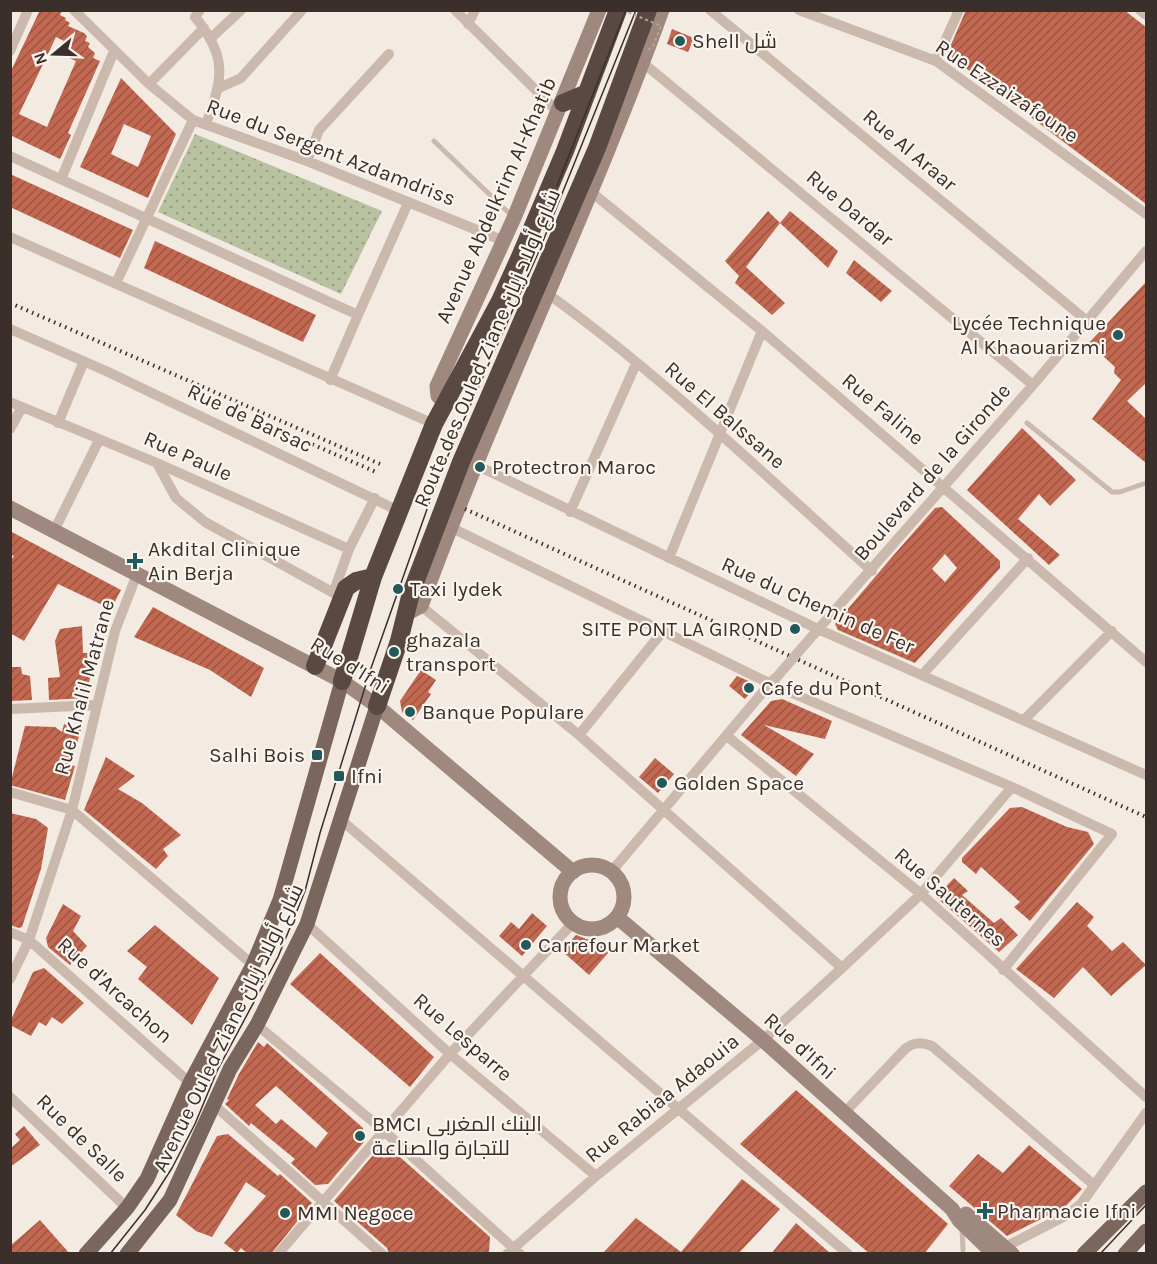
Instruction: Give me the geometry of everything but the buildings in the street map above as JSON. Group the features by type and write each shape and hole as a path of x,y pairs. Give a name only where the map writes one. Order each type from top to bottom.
{"highway":[{"name":"Route des Ouled Ziane شارع أولاد زيان","path":"359,620 373,576 434,424 505,290 587,93 618,10"},
{"name":"Route des Ouled Ziane شارع أولاد زيان","path":"377,706 414,610 417,576 474,428 597,148 648,10"},
{"path":"561,108 587,93"},
{"path":"597,148 612,137"},
{"path":"474,428 476,465"},
{"path":"315,666 337,594 349,584 373,576"},
{"name":"Avenue Ouled Ziane شارع أولاد زيان","path":"342,681 359,620"}],"main road":[{"name":"Avenue Ouled Ziane شارع أولاد زيان","path":"86,1254 127,1208 156,1163 190,1083 252,965 280,900 342,681"},
{"name":"Avenue Ouled Ziane شارع أولاد زيان","path":"127,1254 170,1200 230,1069 257,1025 307,924 377,706"},
{"path":"1083,1253 1146,1192"},
{"path":"1125,1254 1146,1231"}],"street":[{"path":"10,51 28,10"},
{"name":"Rue du Sergent Azdamdriss","path":"74,10 149,84 194,120 307,161 504,241"},
{"path":"211,38 241,10"},
{"path":"219,88 241,78 302,10"},
{"path":"454,10 561,108"},
{"path":"468,24 475,10"},
{"name":"Avenue Abdelkrim Al-Khatib","path":"445,402 438,396 437,386 514,218 561,108 599,10"},
{"path":"662,10 548,294 414,610 579,735 842,968"},
{"name":"Rue Al Araar","path":"710,10 1086,320"},
{"name":"Rue Ezzaizafoune","path":"799,10 936,61 1146,214"},
{"path":"936,61 959,10"},
{"path":"1140,10 1146,15"},
{"path":"195,13 211,38 219,62 219,88 206,124"},
{"path":"149,84 204,28"},
{"path":"62,177 114,51"},
{"path":"307,161 319,130 389,54"},
{"name":"Rue Dardar","path":"644,57 1033,385"},
{"path":"116,283 194,120"},
{"path":"10,156 62,177 358,315"},
{"name":"Rue Faline","path":"590,191 762,331 1146,662"},
{"path":"330,380 408,203"},
{"path":"10,237 434,424"},
{"name":"Boulevard de la Gironde","path":"773,681 872,571 1146,251"},
{"name":"Rue El Balssane","path":"548,294 720,435 872,571"},
{"name":"Rue de Barsac","path":"10,328 399,511"},
{"path":"669,558 762,331"},
{"path":"58,423 84,361"},
{"path":"570,512 636,364"},
{"name":"Rue Paule","path":"10,402 157,463 349,549"},
{"path":"10,429 22,407"},
{"path":"54,531 99,440"},
{"path":"157,463 176,498 205,522 337,594 349,549 375,498"},
{"name":"Rue du Chemin de Fer","path":"476,465 816,632 923,674 1146,776"},
{"name":"Rue d'Ifni","path":"10,508 342,681 377,706 573,872"},
{"path":"450,527 663,631 1012,788 1113,836 1003,970"},
{"path":"923,674 1028,558"},
{"name":"Rue Khalil Matrane","path":"10,979 29,940 72,810 115,631 137,574"},
{"path":"579,735 663,631"},
{"path":"1024,720 1112,631"},
{"path":"611,872 773,681"},
{"path":"10,709 96,705"},
{"name":"Rue Sauternes","path":"727,736 921,894 1003,970 1146,1095"},
{"name":"Rue Rabiaa Adaouia","path":"513,1252 596,1176 763,1040 842,968 921,894 1012,788"},
{"path":"10,792 72,810 252,965"},
{"path":"340,819 848,1254"},
{"path":"592,866 611,872 617,878 624,893 617,917 604,927 596,929 588,929 573,923 563,909 561,893 563,885 573,872 592,866"},
{"name":"Rue d'Ifni","path":"617,917 763,1040 952,1209 963,1224 1002,1252"},
{"path":"278,1254 450,1054 573,923"},
{"name":"Rue Lesparre","path":"307,924 450,1054 596,1176"},
{"name":"Rue d'Arcachon","path":"10,932 29,940 190,1083"},
{"path":"257,1025 383,1130 513,1252"},
{"path":"844,1113 905,1049 918,1043 932,1046 1094,1185"},
{"name":"Rue de Salle","path":"10,1097 127,1208"},
{"path":"214,1105 382,1254"},
{"path":"1002,1252 1073,1211 1146,1113"},
{"name":"Rue d'Ifni","path":"952,1209 968,1216 1002,1252"}],"lane":[{"path":"434,141 514,218"},
{"path":"1028,423 1112,492 1120,492 1146,483"},
{"path":"963,1224 963,1250"}],"path":[{"path":"623,10 661,26 653,46 644,57"}],"green space":[{"path":"195,134 382,211 341,294 158,212"}],"tram line":[{"path":"557,186 626,10"},
{"path":"110,1254 145,1210 172,1168 195,1124 217,1071 278,957 305,891 320,833 370,671 438,478 539,251 636,10"},
{"path":"1100,1254 1146,1205"}],"railway":[{"path":"10,303 380,464"},
{"path":"307,442 376,472"},
{"path":"465,509 1146,817"}],"place":[{"name":"Shell شل","path":"680,41"},
{"name":"Lycée Technique Al Khaouarizmi","path":"1118,335"},
{"name":"Protectron Maroc","path":"480,467"},
{"name":"Akdital Clinique Ain Berja","path":"135,561"},
{"name":"Taxi lydek","path":"398,589"},
{"name":"SITE PONT LA GIROND","path":"795,629"},
{"name":"ghazala transport","path":"394,652"},
{"name":"Cafe du Pont","path":"749,688"},
{"name":"Banque Populare","path":"410,712"},
{"name":"Salhi Bois","path":"317,755"},
{"name":"Ifni","path":"339,776"},
{"name":"Golden Space","path":"662,783"},
{"name":"Carrefour Market","path":"526,945"},
{"name":"BMCI البنك المغربي للتجارة والصناعة","path":"360,1136"},
{"name":"Pharmacie Ifni","path":"985,1211"},
{"name":"MMI Negoce","path":"285,1213"}]}
